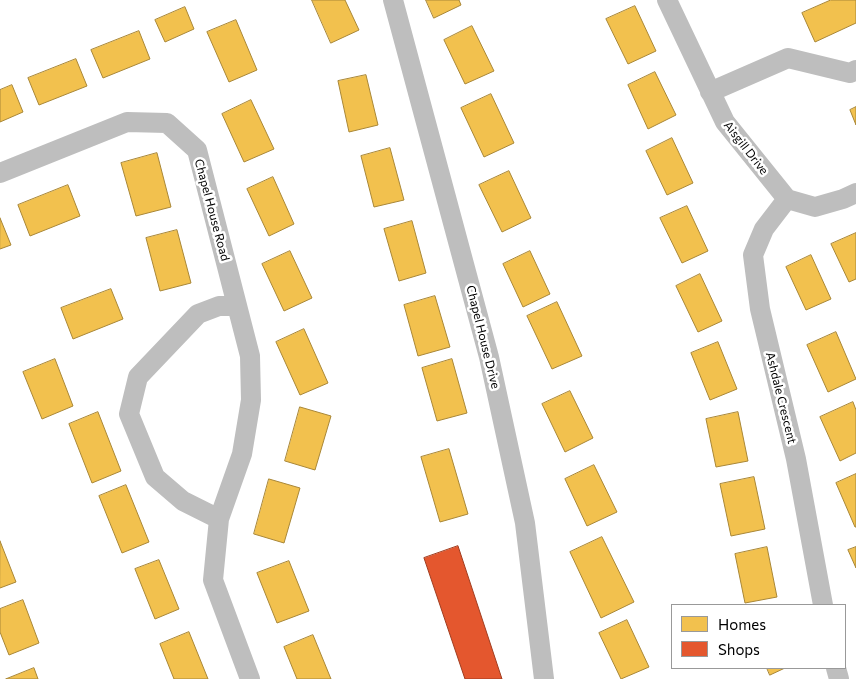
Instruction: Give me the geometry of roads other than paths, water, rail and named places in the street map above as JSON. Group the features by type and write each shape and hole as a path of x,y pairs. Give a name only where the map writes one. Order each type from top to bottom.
{"street":[{"name":"Chapel House Drive","path":"393,0 489,357 525,523 544,679"},
{"name":"Aisgill Drive","path":"667,0 725,122 787,199"},
{"path":"710,92 788,58 850,73 856,70"},
{"name":"Chapel House Road","path":"0,173 127,122 167,123 197,150 250,356 251,400 242,454 219,519 212,580 250,679"},
{"path":"787,199 815,207 856,193"},
{"name":"Ashdale Crescent","path":"787,199 764,229 753,255 760,310 796,459 823,604"},
{"path":"219,519 183,501 155,477 129,414 138,378 198,314 219,306 237,306"}]}
